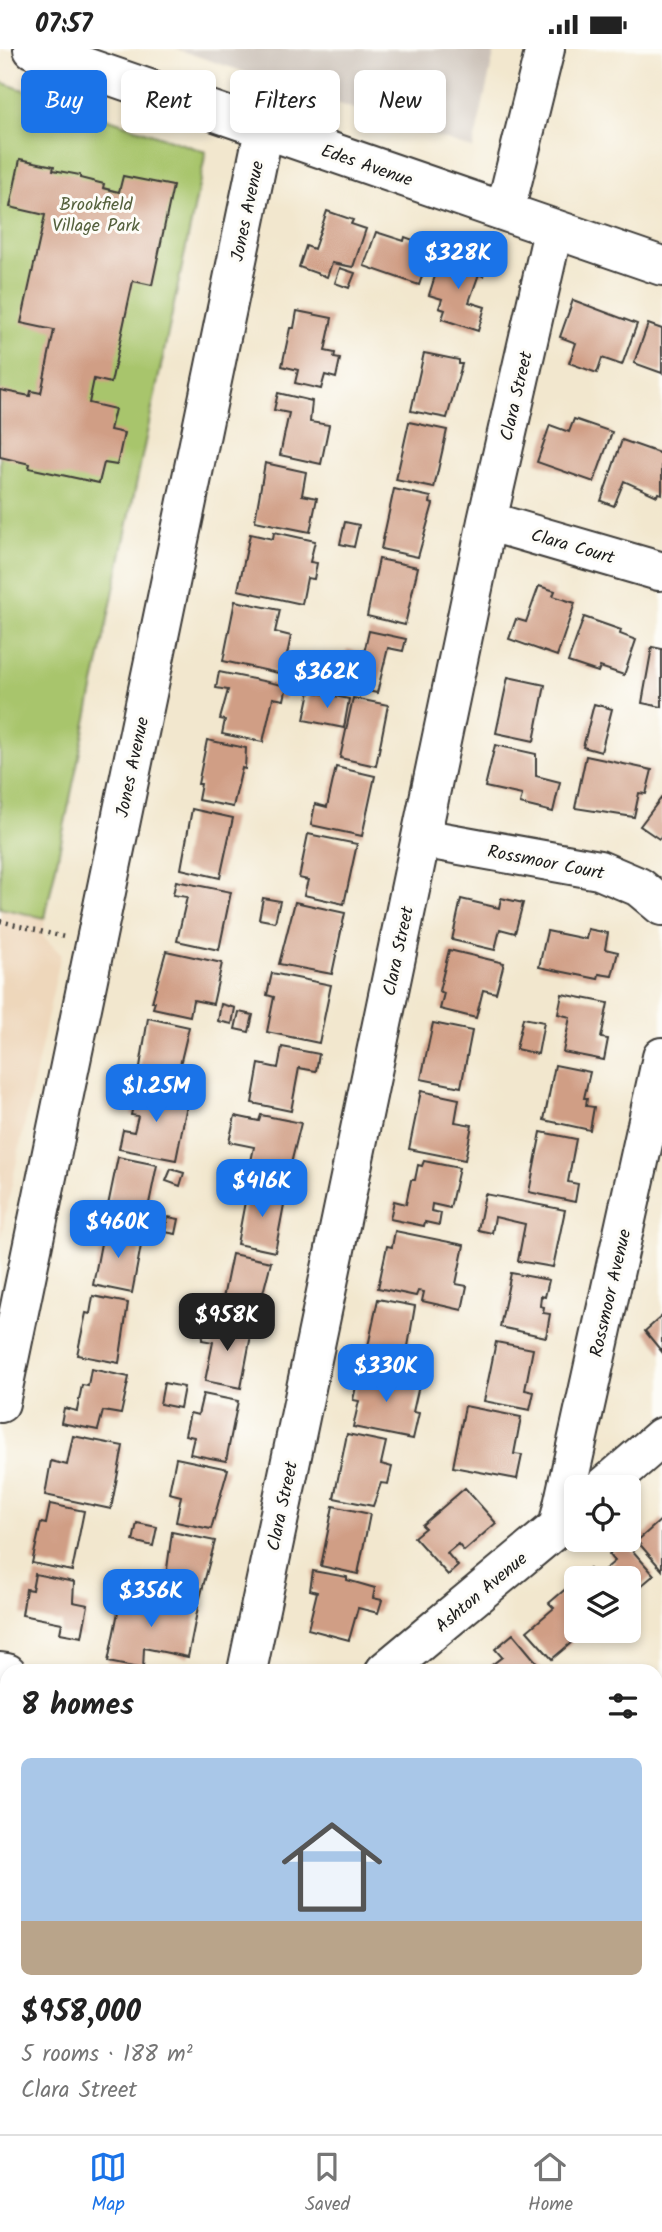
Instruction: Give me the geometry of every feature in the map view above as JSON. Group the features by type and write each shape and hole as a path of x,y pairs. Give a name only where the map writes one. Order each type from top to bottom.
{"street":[{"path":"505,211 545,49"},
{"name":"Edes Avenue","path":"29,59 230,120"},
{"name":"Jones Avenue","path":"0,1403 15,1254 95,945 263,133"},
{"name":"Edes Avenue","path":"273,133 505,211 553,231 662,266"},
{"name":"Clara Street","path":"248,1664 487,521 553,231"},
{"name":"Clara Court","path":"487,521 659,571"},
{"name":"Rossmoor Court","path":"421,838 599,870 639,887 662,906"},
{"name":"Rossmoor Avenue","path":"576,1475 662,1057"},
{"path":"618,1475 662,1437"},
{"name":"Ashton Avenue","path":"393,1664 564,1522"}],"path":[{"path":"0,921 95,945"}],"shaded area":[{"path":"176,49 495,49 473,149 425,133 446,133 446,70 354,70 354,109 340,104 340,70 238,70"},
{"path":"0,908 45,918 43,936 61,954 0,1240"}],"green space":[{"name":"Brookfield Village Park","path":"0,82 21,89 21,133 107,133 107,118 121,123 121,133 150,133 206,152 45,918 0,908"}],"building":[{"path":"20,159 54,166 53,170 80,175 80,178 104,184 103,188 119,192 123,176 173,186 152,285 133,281 111,383 94,379 89,403 115,409 110,430 124,433 117,465 104,463 99,483 29,468 30,464 0,457 0,390 30,396 31,391 41,393 54,330 21,323 45,215 10,207"},
{"path":"327,211 353,220 351,224 366,229 353,267 332,263 327,277 299,267 306,246 314,249"},
{"path":"376,232 404,241 405,237 416,241 414,244 431,250 419,285 364,266"},
{"path":"442,254 486,265 483,276 479,274 469,302 485,307 478,331 442,319 445,310 439,308 442,299 429,295"},
{"path":"340,268 355,273 349,288 335,283"},
{"path":"573,300 637,324 622,365 602,358 597,373 569,363 576,343 560,337"},
{"path":"297,311 332,318 325,351 335,353 334,358 340,359 336,378 325,375 321,389 295,383 298,370 282,366 290,328 294,328"},
{"path":"648,324 662,329 662,373 634,363"},
{"path":"424,353 459,360 459,364 462,364 447,418 411,411"},
{"path":"278,393 312,401 310,422 329,425 321,464 280,455 289,413 274,410"},
{"path":"574,419 612,432 594,482 537,462 550,425 569,432"},
{"path":"409,422 447,430 434,488 396,480"},
{"path":"622,440 662,454 662,494 658,493 657,496 624,481 614,506 601,501"},
{"path":"265,463 306,472 302,495 317,498 310,532 255,521"},
{"path":"394,489 431,497 430,503 433,504 418,557 381,549"},
{"path":"345,522 359,525 354,547 340,544"},
{"path":"274,532 315,541 310,562 317,563 314,579 307,578 302,604 238,590 250,534 273,539"},
{"path":"379,559 418,567 405,625 367,616"},
{"path":"539,586 555,591 553,596 575,603 557,656 509,639 516,619 526,622"},
{"path":"235,601 280,610 275,632 291,636 283,674 223,661"},
{"path":"584,617 621,630 620,634 636,640 624,675 600,667 598,672 568,662"},
{"path":"369,631 406,639 403,651 388,648 377,693 340,685 347,649 364,653"},
{"path":"652,647 662,649 662,707 642,703"},
{"path":"219,672 287,686 284,700 273,698 263,742 222,734 225,720 220,719 228,690 216,688"},
{"path":"508,677 545,685 534,741 496,733"},
{"path":"310,691 349,699 344,728 304,720"},
{"path":"353,698 388,705 376,766 340,758"},
{"path":"594,704 612,709 601,752 583,747"},
{"path":"207,740 246,748 245,769 242,768 233,807 198,800 201,784 198,784"},
{"path":"495,745 536,754 536,776 560,782 553,812 520,804 522,795 485,787"},
{"path":"586,756 652,770 646,794 639,793 634,817 575,808"},
{"path":"336,767 375,776 362,836 311,825 315,804 327,807"},
{"path":"662,797 662,835 659,839 640,826"},
{"path":"192,809 233,818 220,878 181,869"},
{"path":"308,834 357,844 344,904 304,895 308,880 299,878"},
{"path":"176,881 231,892 219,950 177,941 187,897 173,895"},
{"path":"263,898 280,901 275,922 259,919"},
{"path":"501,898 523,903 515,933 500,929 495,950 452,940 461,899 499,908"},
{"path":"295,902 345,913 332,974 279,964"},
{"path":"588,929 608,933 605,949 618,952 612,976 599,974 598,979 539,967 547,931 586,939"},
{"path":"449,950 504,963 496,993 483,990 476,1018 440,1009 444,993 439,991"},
{"path":"166,951 222,963 213,1004 193,1000 190,1016 153,1008 155,1002 152,1002"},
{"path":"272,973 331,985 319,1043 267,1032 274,997 267,995"},
{"path":"562,994 608,1003 601,1038 608,1039 604,1060 563,1052 570,1017 558,1014"},
{"path":"221,1004 235,1008 232,1024 218,1021"},
{"path":"239,1012 253,1015 249,1032 235,1029"},
{"path":"148,1018 189,1027 175,1086 138,1079"},
{"path":"523,1018 544,1022 538,1054 516,1049"},
{"path":"433,1023 472,1031 461,1087 421,1079"},
{"path":"282,1047 319,1054 316,1071 299,1068 291,1111 252,1103 259,1064 278,1068"},
{"path":"555,1065 590,1072 584,1098 587,1098 586,1106 594,1107 590,1130 544,1120"},
{"path":"137,1088 189,1095 176,1160 119,1149 123,1130 134,1132 138,1116 131,1115"},
{"path":"421,1091 459,1099 455,1122 472,1125 465,1160 409,1149"},
{"path":"261,1115 301,1123 286,1184 248,1176 254,1147 229,1142 235,1116 259,1121"},
{"path":"541,1132 576,1139 568,1182 578,1184 575,1202 529,1192"},
{"path":"118,1157 157,1165 145,1223 106,1215"},
{"path":"424,1161 459,1168 450,1208 432,1204 431,1211 441,1213 439,1225 425,1222 424,1226 390,1219 394,1201 406,1204 411,1180 415,1180 418,1165 422,1166"},
{"path":"171,1169 184,1173 180,1186 166,1181"},
{"path":"248,1186 286,1194 275,1252 237,1244"},
{"path":"485,1194 565,1210 553,1267 518,1261 525,1224 495,1217 492,1233 478,1230"},
{"path":"168,1217 179,1219 176,1234 165,1232"},
{"path":"109,1228 143,1235 132,1293 93,1285 103,1233 108,1234"},
{"path":"395,1231 464,1245 456,1284 467,1286 462,1310 422,1301 424,1292 418,1291 416,1296 378,1288 387,1246 392,1247"},
{"path":"232,1254 271,1262 256,1320 220,1313"},
{"path":"511,1273 549,1280 545,1297 541,1296 540,1306 544,1307 543,1313 550,1314 546,1337 500,1327"},
{"path":"93,1296 128,1303 119,1363 77,1355 86,1313 90,1314"},
{"path":"378,1299 415,1306 405,1364 366,1356"},
{"path":"662,1316 662,1352 645,1331"},
{"path":"206,1321 252,1330 241,1388 205,1381 213,1342 202,1340"},
{"path":"496,1342 533,1349 525,1390 534,1392 530,1410 484,1401"},
{"path":"91,1369 129,1377 121,1414 103,1411 98,1430 61,1423 64,1408 77,1411 82,1385 88,1386"},
{"path":"360,1369 420,1381 413,1412 419,1413 413,1439 353,1427 359,1401 353,1400"},
{"path":"164,1383 184,1387 180,1408 160,1404"},
{"path":"203,1394 238,1401 226,1461 190,1454 194,1437 185,1435 190,1413 198,1415"},
{"path":"465,1406 521,1417 514,1454 522,1455 517,1479 453,1467"},
{"path":"347,1434 386,1442 381,1464 392,1467 388,1484 381,1483 373,1506 334,1498"},
{"path":"73,1436 123,1446 111,1509 45,1495 51,1461 67,1465"},
{"path":"176,1458 228,1469 211,1529 176,1522 181,1496 169,1493"},
{"path":"465,1488 496,1523 464,1551 458,1544 447,1553 458,1566 448,1575 414,1537 425,1528 422,1525"},
{"path":"50,1504 84,1511 72,1571 32,1563 41,1523 46,1524"},
{"path":"333,1506 370,1514 358,1574 321,1566"},
{"path":"662,1519 662,1570 641,1546 641,1537"},
{"path":"137,1523 157,1527 153,1546 133,1541"},
{"path":"172,1532 215,1541 200,1598 164,1591"},
{"path":"634,1552 654,1575 641,1586 641,1566 609,1566 615,1561 609,1554"},
{"path":"313,1571 347,1577 347,1580 375,1588 373,1598 382,1600 378,1613 358,1608 349,1640 308,1629 317,1592 310,1590"},
{"path":"35,1574 74,1582 73,1602 88,1605 82,1637 60,1633 62,1623 22,1615 26,1589 32,1590"},
{"path":"564,1590 564,1643 571,1643 552,1659 527,1631 554,1608 549,1603"},
{"path":"122,1592 198,1607 188,1657 144,1648 143,1664 108,1662"},
{"path":"513,1634 538,1664 493,1664 502,1657 495,1649"}]}
